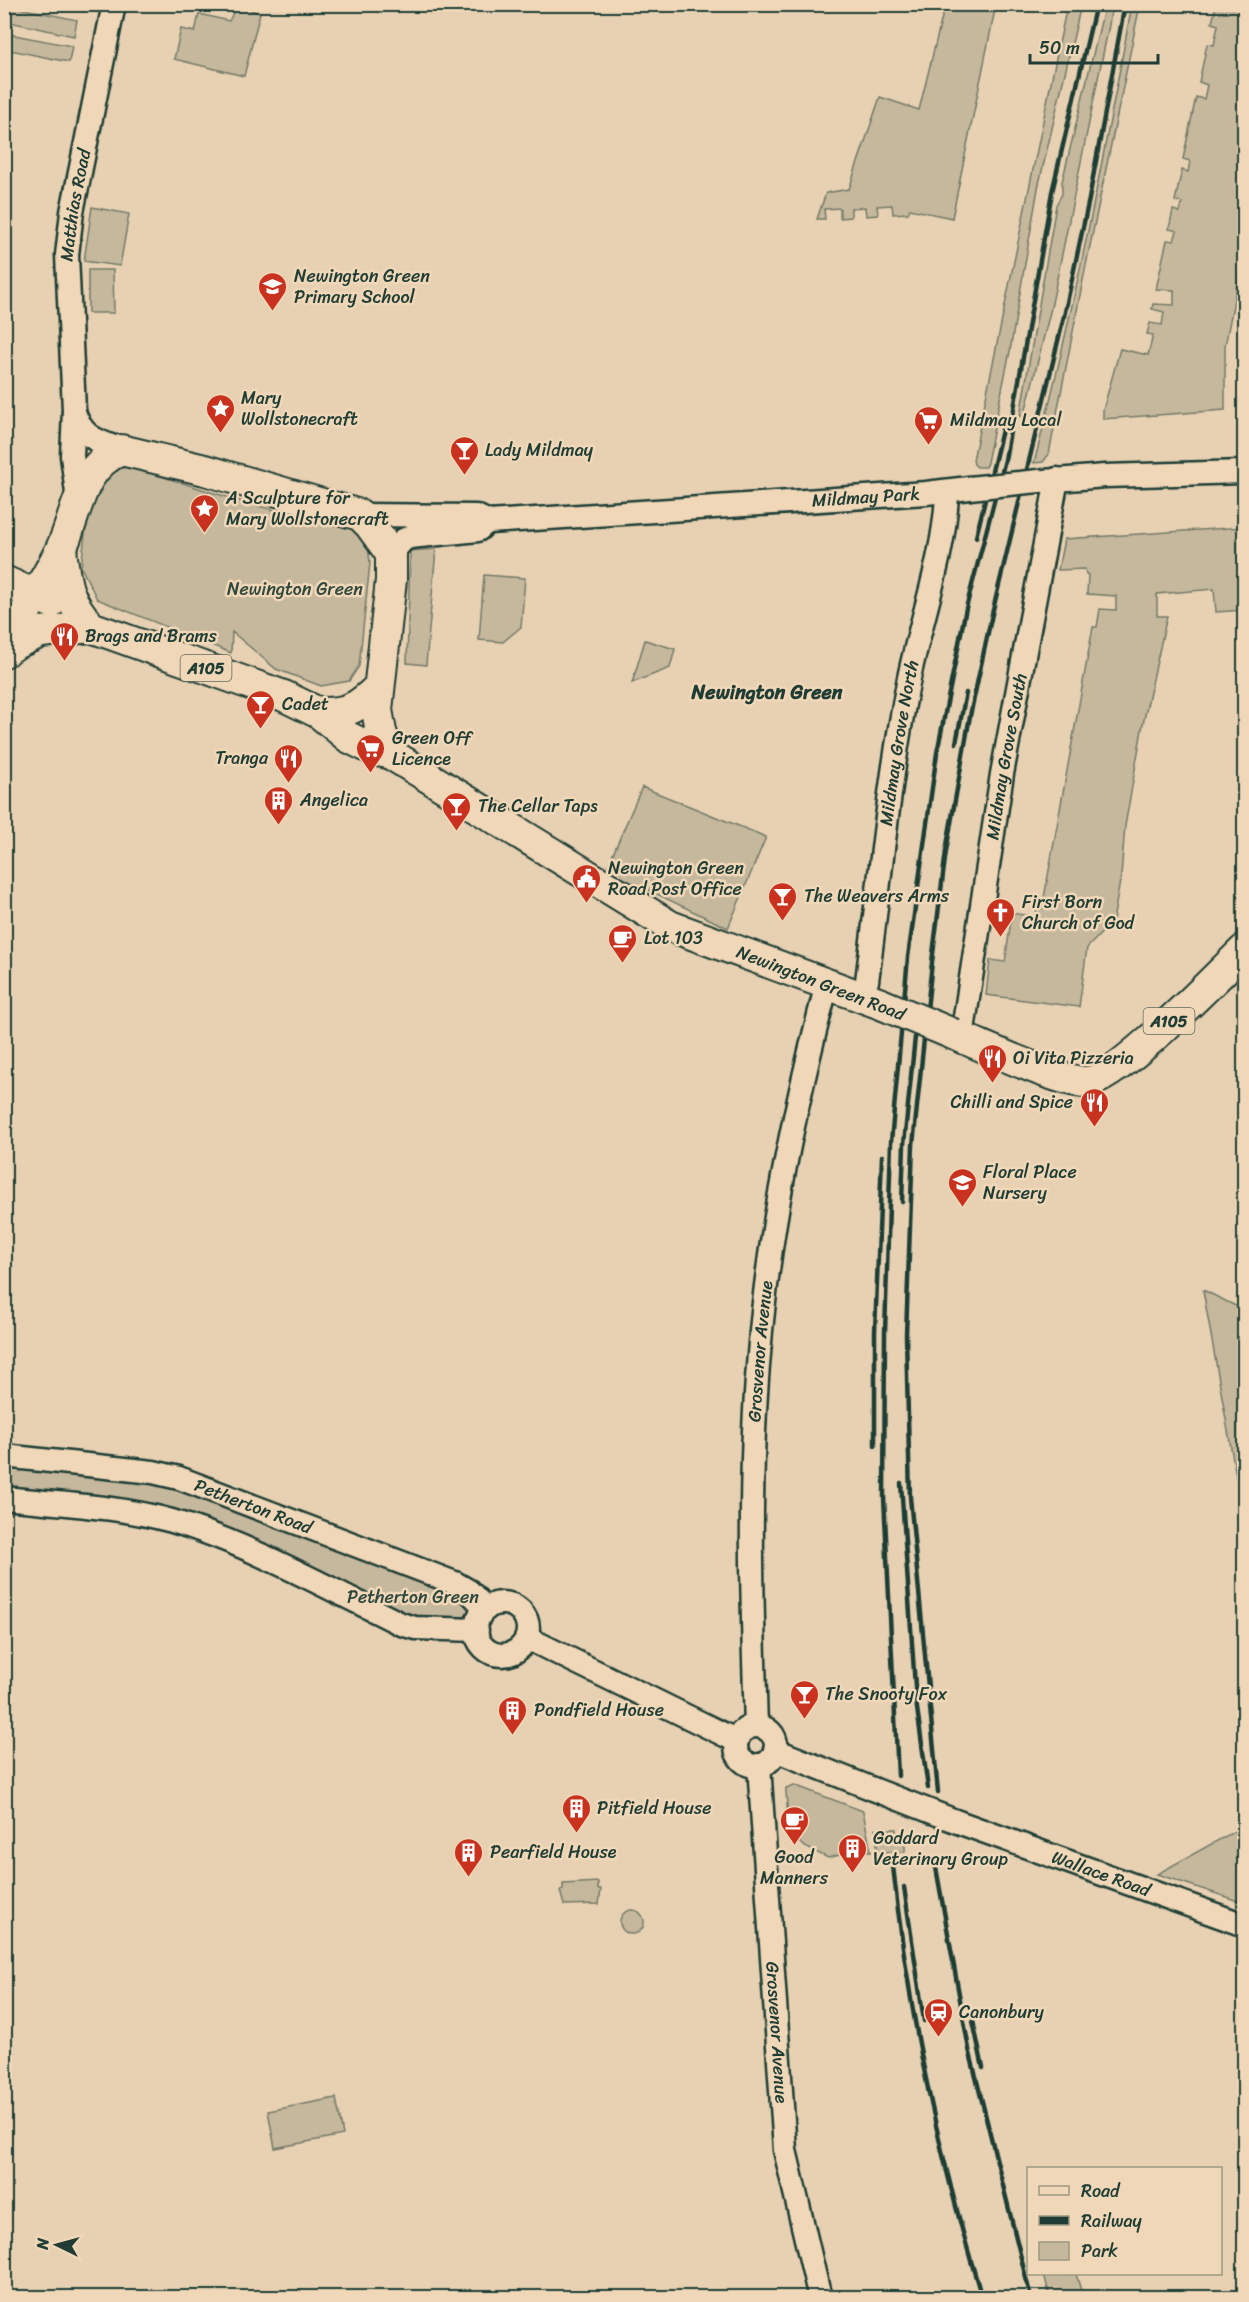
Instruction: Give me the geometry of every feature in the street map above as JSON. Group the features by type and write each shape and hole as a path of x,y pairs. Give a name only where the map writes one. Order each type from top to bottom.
{"main road":[{"path":"4,645 61,549 78,500 95,467 111,454 121,450 205,470 360,514 391,554 392,580 379,687 379,720 389,753"},
{"path":"61,549 69,596 86,621"},
{"path":"4,581 35,594 86,621"},
{"name":"A105","path":"4,652 15,644 41,632 86,621 284,696 319,712 335,713 357,707 379,687"},
{"name":"Newington Green Road","path":"319,712 348,737 376,751 389,753 670,926 871,1000 1059,1076 1087,1082 1103,1076 1129,1057 1245,950"}],"street":[{"name":"Matthias Road","path":"78,500 72,456 74,410 67,255 72,212 114,4"},
{"name":"Matthias Road","path":"74,410 82,430 92,439 121,450"},
{"name":"Mildmay Park","path":"360,514 476,516 489,522 958,489 1048,480 1245,472"},
{"name":"Mildmay Grove South","path":"958,1035 1048,480"},
{"name":"Mildmay Grove North","path":"871,1000 867,981 882,845 895,756 947,506 958,489"},
{"name":"Mildmay Park","path":"391,554 403,540 410,537 478,530 489,522"},
{"name":"Grosvenor Avenue","path":"820,2298 785,2150 767,1758 776,1744 771,1733 756,1726 752,1540 759,1354 773,1230 784,1162 827,984"},
{"name":"Petherton Road","path":"4,1456 153,1472 199,1484 447,1579 468,1591 486,1609"},
{"path":"4,1498 128,1512 169,1521 287,1568 401,1624 415,1628 477,1630"},
{"path":"496,1604 509,1605 519,1610 525,1617 529,1632 524,1644 512,1653 497,1655 483,1647 477,1630 478,1621 486,1609 496,1604"},
{"path":"526,1638 737,1741"},
{"path":"756,1726 742,1732 737,1741 738,1754 747,1763 767,1758"},
{"name":"Wallace Road","path":"767,1758 873,1789 958,1822 1245,1924"}],"green space":[{"path":"5,5 77,20 74,36 5,21"},
{"path":"237,5 260,13 244,76 174,59 181,29 195,32 199,14 229,21"},
{"path":"945,5 996,5 952,218 910,209 908,213 893,214 892,205 877,206 878,215 866,216 865,207 851,208 851,217 840,218 840,208 824,209 825,219 817,219 826,193 849,189 880,97 919,110"},
{"path":"1067,5 1081,5 1038,188 1010,351 986,467 977,467 973,460"},
{"path":"1105,5 1112,5 1109,25 1051,308 1024,417 1020,416 1056,205 1062,194 1062,182"},
{"path":"1132,5 1140,5 1049,454 1043,462 1034,463 1075,292"},
{"path":"1216,5 1244,5 1244,249 1225,346 1225,410 1103,419 1103,410 1120,349 1148,355 1153,335 1147,334 1150,323 1162,325 1164,312 1152,309 1153,304 1174,305 1174,290 1156,289 1167,240 1174,241 1177,231 1169,229 1173,210 1180,212 1182,203 1175,201 1182,170 1188,172 1190,161 1183,159 1196,97 1204,99 1207,85 1199,82 1207,44 1214,45 1218,25 1212,23"},
{"path":"4,33 72,46 69,62 5,49"},
{"path":"92,207 129,214 120,266 84,261"},
{"path":"88,270 113,270 114,313 88,313"},
{"name":"Newington Green","path":"129,466 246,503 363,532 368,545 370,563 359,666 349,681 321,686 276,669 232,632 231,653 97,599 81,567 89,502 106,473"},
{"path":"1244,527 1244,610 1216,612 1214,589 1157,594 1157,616 1167,616 1143,724 1125,826 1121,876 1113,921 1087,948 1079,1007 986,995 990,960 1005,962 1012,913 1035,917 1037,909 1042,909 1093,627 1097,627 1100,609 1116,610 1116,596 1087,594 1088,575 1085,569 1058,570 1064,539"},
{"path":"436,549 426,665 407,663 410,551"},
{"path":"484,575 525,578 521,627 503,642 479,640"},
{"path":"645,640 675,649 670,668 632,683"},
{"path":"642,787 766,837 728,928 606,870"},
{"path":"1203,1290 1244,1310 1244,1533 1237,1509 1238,1487"},
{"name":"Petherton Green","path":"4,1461 156,1479 452,1587 472,1606 466,1622 415,1622 273,1554 5,1489"},
{"path":"794,1785 863,1811 871,1852 843,1840 844,1854 828,1858 803,1846 789,1832 786,1788"},
{"path":"1244,1826 1244,1903 1157,1874"},
{"path":"875,1829 896,1829 897,1841 905,1841 905,1852 878,1852"},
{"path":"598,1882 598,1889 601,1889 599,1904 564,1905 560,1891 563,1890 563,1884"},
{"path":"632,1910 641,1913 644,1922 641,1931 632,1934 623,1931 620,1922 623,1913"},
{"path":"336,2098 343,2135 275,2148 268,2111"},
{"path":"1044,2275 1076,2275 1083,2297 1050,2297"}],"railway":[{"path":"898,1776 884,1497 885,1333 891,1142 908,957 937,753 966,608 1005,460 1052,192 1096,4"},
{"path":"938,1792 910,1497 906,1335 913,1145 932,962 946,851 970,716 992,614 1065,312 1089,199 1125,4"},
{"path":"976,537 1003,426"},
{"path":"956,743 966,693"},
{"path":"902,1202 904,1144 915,1037"},
{"path":"875,1446 875,1332 882,1156"},
{"path":"901,1483 916,1701 928,1788"},
{"path":"935,1862 969,2049 1031,2298"},
{"path":"893,1866 907,1975 927,2084 952,2192 982,2298"},
{"path":"904,1887 924,2021"},
{"path":"973,2021 983,2068"}],"place":[{"name":"Newington Green Primary School","path":"273,312"},
{"name":"Mary Wollstonecraft","path":"220,434"},
{"name":"Mildmay Local","path":"929,446"},
{"name":"Lady Mildmay","path":"464,476"},
{"name":"A Sculpture for Mary Wollstonecraft","path":"205,534"},
{"name":"Brags and Brams","path":"64,662"},
{"name":"Cadet","path":"261,730"},
{"name":"Green Off Licence","path":"371,774"},
{"name":"Tranga","path":"289,784"},
{"name":"Angelica","path":"279,826"},
{"name":"The Cellar Taps","path":"457,832"},
{"name":"Newington Green Road Post Office","path":"587,904"},
{"name":"The Weavers Arms","path":"783,922"},
{"name":"First Born Church of God","path":"1001,938"},
{"name":"Lot 103","path":"623,964"},
{"name":"Oi Vita Pizzeria","path":"992,1084"},
{"name":"Chilli and Spice","path":"1094,1128"},
{"name":"Floral Place Nursery","path":"962,1208"},
{"name":"The Snooty Fox","path":"804,1720"},
{"name":"Pondfield House","path":"513,1736"},
{"name":"Pitfield House","path":"576,1834"},
{"name":"Good Manners","path":"794,1846"},
{"name":"Goddard Veterinary Group","path":"852,1874"},
{"name":"Pearfield House","path":"469,1878"},
{"name":"Canonbury","path":"938,2038"}],"district":[{"name":"Newington Green","path":"767,692"}]}
